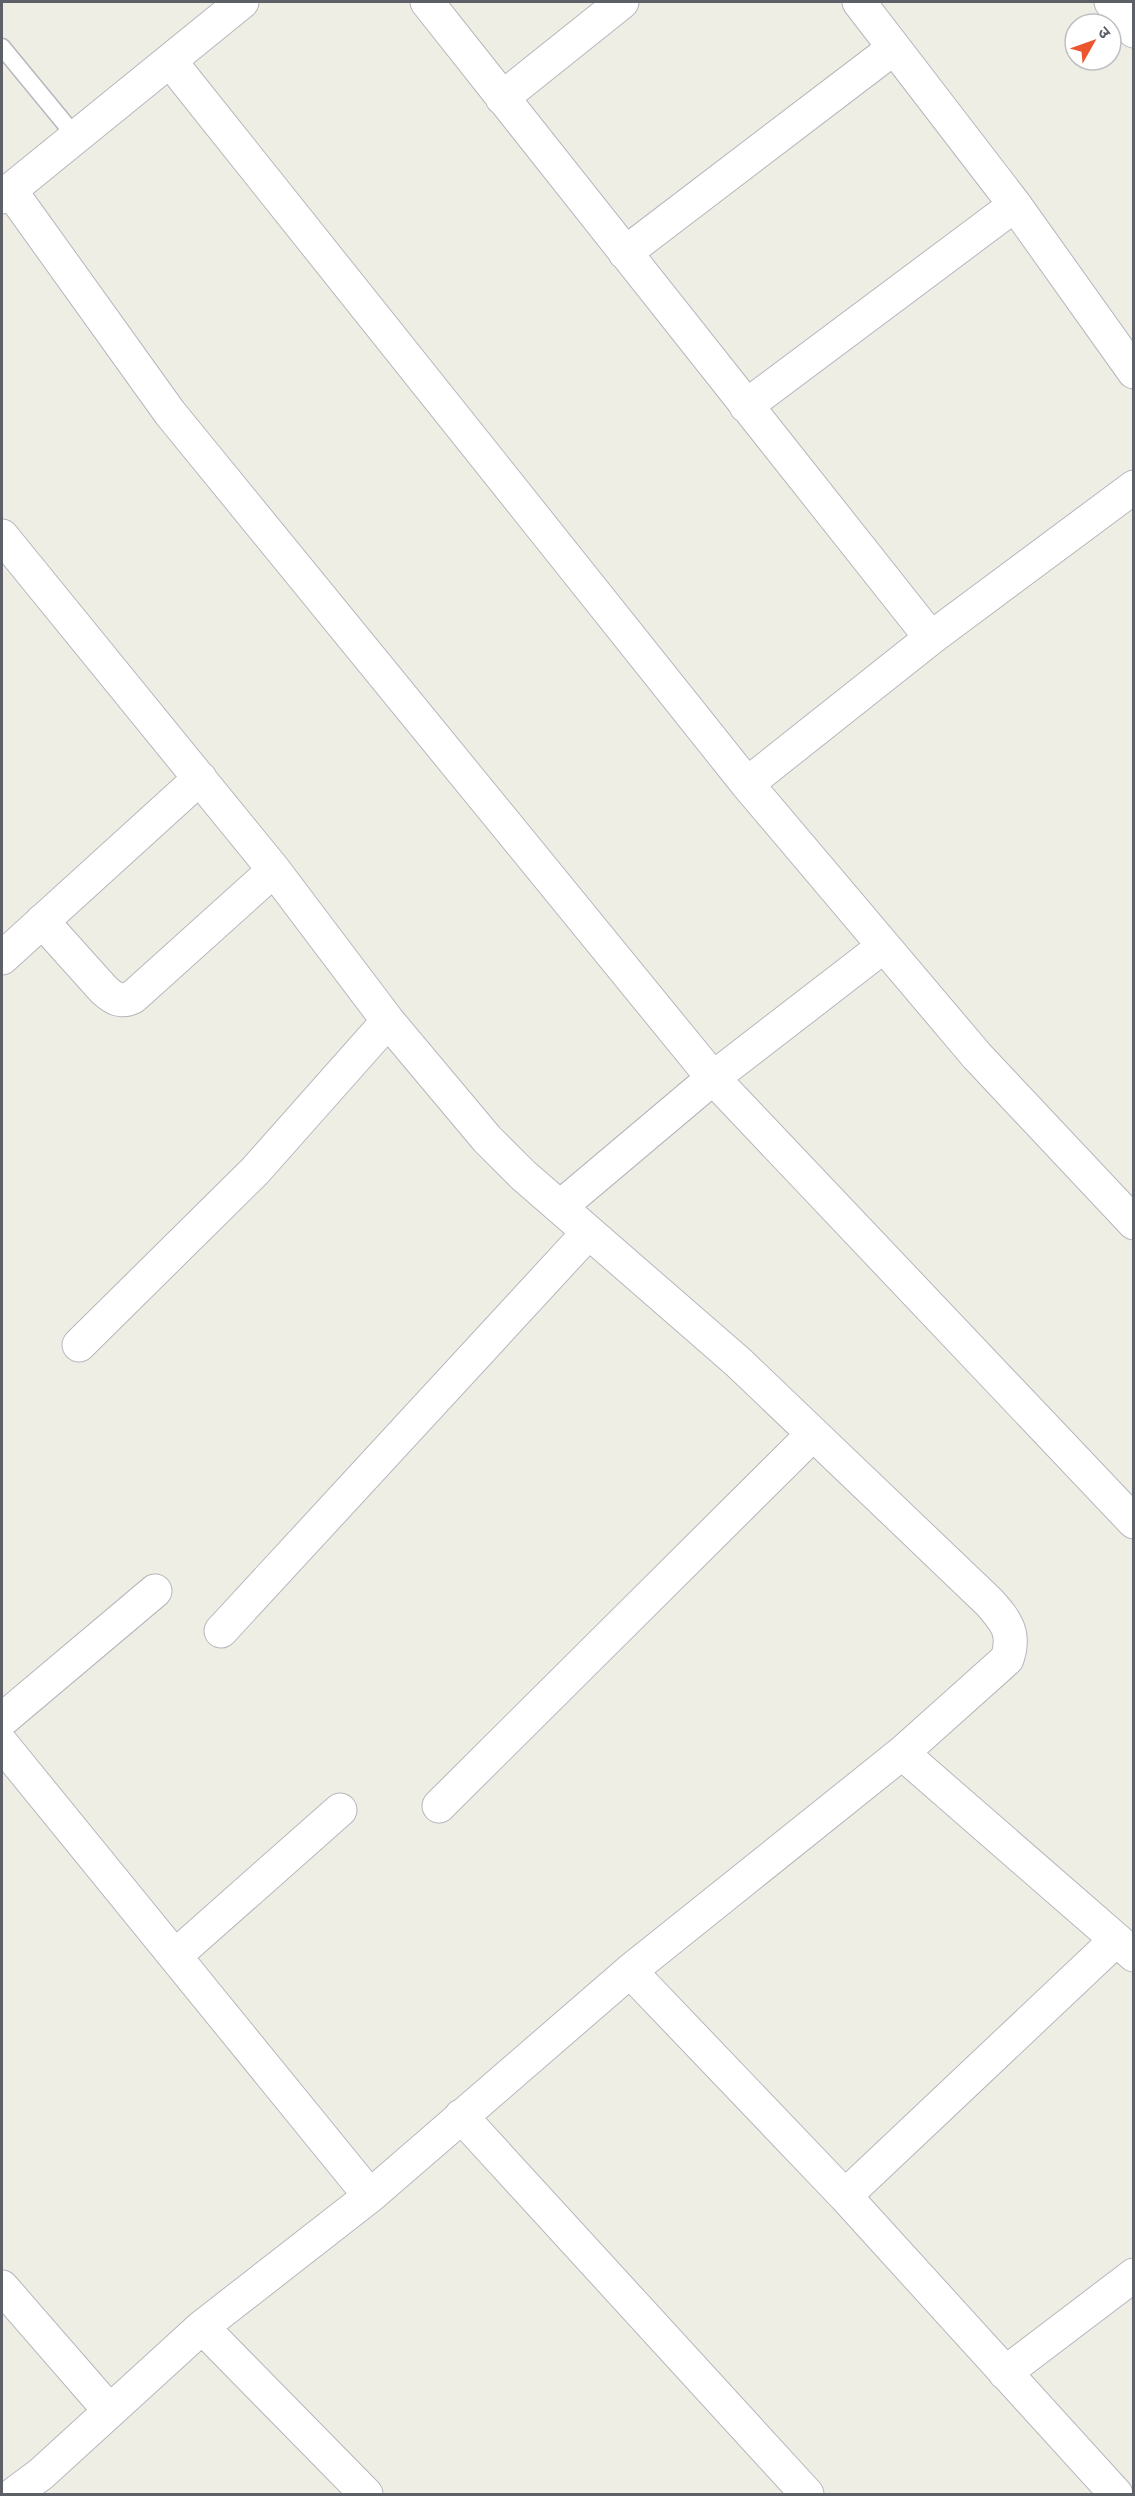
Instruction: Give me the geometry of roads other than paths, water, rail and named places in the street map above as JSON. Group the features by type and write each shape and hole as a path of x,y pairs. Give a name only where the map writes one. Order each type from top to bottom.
{"street":[{"path":"242,2 6,194 170,413 713,1078 1134,1522"},
{"path":"427,2 931,638"},
{"path":"502,98 622,2"},
{"path":"859,2 1015,205 1134,372"},
{"path":"1111,2 1134,31"},
{"path":"625,253 894,48"},
{"path":"170,61 747,784 977,1056 1134,1222"},
{"path":"746,406 1015,205"},
{"path":"747,784 931,638 1134,487"},
{"path":"7,555 200,778 274,870 388,1021 487,1139 588,1233 738,1362 989,1602 1006,1622 1011,1646 1007,1659 902,1753 630,1971 370,2196 202,2327 40,2474 14,2494"},
{"path":"2,958 200,778"},
{"path":"42,921 104,990 113,998 126,1000 133,997 274,870"},
{"path":"560,1208 713,1078 884,946"},
{"path":"79,1345 255,1171 388,1021"},
{"path":"221,1631 588,1233"},
{"path":"438,1806 813,1434"},
{"path":"2,1720 154,1591"},
{"path":"2,1744 370,2196"},
{"path":"845,2196 1125,1947 902,1753"},
{"path":"175,1956 340,1810"},
{"path":"630,1971 845,2196 1116,2494"},
{"path":"461,2116 807,2494"},
{"path":"1005,2373 1134,2275"},
{"path":"2,2287 109,2410"},
{"path":"202,2327 366,2494"}],"lane":[{"path":"2,47 76,137"}]}
